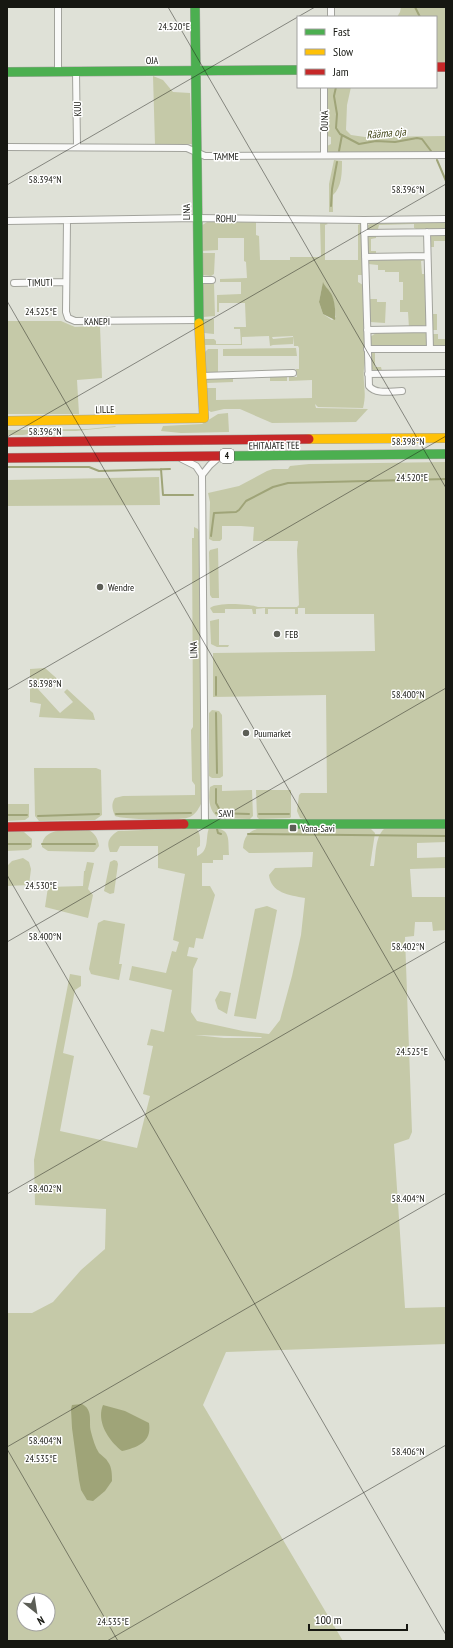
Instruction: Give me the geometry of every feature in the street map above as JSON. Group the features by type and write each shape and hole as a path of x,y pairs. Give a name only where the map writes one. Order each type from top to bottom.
{"main road":[{"name":"LINA","path":"194,7 198,280 204,418"},
{"name":"OJA","path":"7,72 297,70"},
{"name":"LILLE","path":"7,421 204,418"},
{"name":"EHITAJATE TEE","path":"7,442 446,438"},
{"name":"EHITAJATE TEE","path":"7,458 446,454"},
{"name":"SAVI","path":"7,827 206,824 446,824"}],"street":[{"path":"58,7 58,71"},
{"name":"KUU","path":"76,72 77,146"},
{"name":"ÕUNA","path":"324,88 324,155"},
{"name":"TAMME","path":"7,147 77,146 187,148 205,156 446,154"},
{"name":"ROHU","path":"7,221 197,218 364,220 446,219"},
{"path":"364,220 369,386 371,390 379,392 402,391"},
{"name":"KANEPI","path":"67,221 66,312 68,318 75,321 199,320"},
{"path":"427,232 430,349"},
{"path":"364,233 446,232"},
{"path":"365,257 427,256"},
{"path":"198,280 212,280"},
{"name":"TIMUTI","path":"14,283 66,282"},
{"path":"367,330 429,329"},
{"path":"368,349 446,349"},
{"path":"202,376 293,373"},
{"path":"368,374 446,373"},
{"path":"177,456 196,466 202,475 210,465 221,456"},
{"name":"LINA","path":"202,475 206,824"}],"shaded area":[{"path":"401,7 446,7 446,62 437,62 437,16 398,16"},
{"path":"153,76 163,80 173,92 190,93 192,144 155,145"},
{"path":"326,88 351,88 347,105 346,130 351,135 365,137 446,136 446,153 327,153 327,146 331,144 331,137 327,136"},
{"path":"334,160 342,161 342,174 340,184 333,195 333,212 329,212 329,184"},
{"path":"446,221 446,230 418,230 414,228 414,224 379,225 378,229 370,231 367,226 371,223"},
{"path":"207,222 256,222 256,235 259,236 260,260 290,260 290,257 321,257 320,222 325,222 328,224 325,225 325,260 358,260 358,225 361,223 363,270 362,275 358,275 358,282 363,285 366,359 364,366 365,395 363,408 318,407 315,404 316,408 368,409 356,422 272,423 240,409 224,409 211,412 206,409 207,388 216,388 216,400 312,398 312,380 289,381 289,377 297,377 296,369 299,369 299,348 298,346 294,346 293,336 272,337 273,339 293,337 293,344 270,346 269,336 242,337 242,345 205,345 205,339 214,339 216,344 241,344 240,329 234,329 234,327 246,327 245,303 219,303 219,312 217,312 217,295 241,294 241,282 220,282 220,279 247,278 246,262 244,261 244,238 218,238 218,250 201,251 201,226","holes":["323,283 331,294 334,302 336,317 332,320 323,314 319,302"]},
{"path":"376,234 376,238 371,239 371,251 376,251 376,254 368,254 367,237 369,235"},
{"path":"430,234 446,234 446,241 434,241 434,247 429,247"},
{"path":"201,253 215,253 214,274 211,276 202,275"},
{"path":"426,258 426,260 421,261 422,274 426,274 427,325 409,328 408,312 400,312 400,300 403,300 403,282 399,282 399,272 385,272 385,270 378,270 378,265 368,264 368,259"},
{"path":"203,282 213,282 214,284 215,316 203,317"},
{"path":"323,282 333,298 335,320 323,314 319,302"},
{"path":"368,299 377,299 377,302 386,302 385,323 370,322"},
{"path":"431,314 437,314 437,330 431,330"},
{"path":"203,319 214,319 214,334 204,333"},
{"path":"7,321 61,321 75,327 100,326 102,378 77,380 79,414 7,414"},
{"path":"423,332 428,334 428,344 426,346 373,347 371,344 370,337 376,333"},
{"path":"431,334 438,334 438,339 446,339 446,347 433,347"},
{"path":"296,348 297,356 223,356 223,349"},
{"path":"208,349 218,349 218,375 206,374 204,353"},
{"path":"446,350 446,353 375,353 375,367 381,367 382,371 375,371 372,369 371,353 373,351"},
{"path":"270,377 287,377 287,381 270,381"},
{"path":"207,378 233,378 233,382 207,383 205,380"},
{"path":"228,413 229,432 181,433 161,431 163,426 202,424 218,414"},
{"path":"116,426 76,431 47,431 23,435 7,435 7,430 88,429"},
{"path":"446,462 446,819 300,818 297,811 299,795 301,793 327,793 326,695 213,697 213,653 375,651 374,614 305,614 305,608 298,608 298,614 295,614 295,609 268,609 268,614 265,614 265,608 256,609 256,614 253,614 252,609 225,609 225,613 213,613 210,608 226,604 241,604 258,607 297,607 299,605 298,541 253,541 254,527 241,526 222,526 222,539 220,541 213,541 209,539 210,502 208,493 239,486 267,471 273,469 288,469 290,466 309,464"},
{"path":"159,477 160,505 7,506 7,480"},
{"path":"194,527 198,529 199,532 202,802 194,814 185,818 141,819 115,816 112,807 115,798 123,796 195,795 195,785 192,781 191,730 193,727 192,538 194,538"},
{"path":"218,548 219,598 212,598 210,595 209,552 210,550"},
{"path":"219,619 219,645 229,645 228,647 217,647 211,644 210,621"},
{"path":"45,668 62,683 59,688 49,679 38,689 60,713 73,702 64,692 67,689 93,713 95,720 39,717 41,704 30,702 30,669"},
{"path":"212,710 219,711 222,715 223,776 220,778 212,778 209,776 209,713"},
{"path":"34,768 96,768 101,770 102,815 95,820 39,821 35,816"},
{"path":"214,785 222,785 222,791 252,790 253,816 250,819 219,818 213,812 209,800 210,787"},
{"path":"256,790 291,790 291,817 259,819 257,817"},
{"path":"7,804 29,804 29,817 25,820 7,821"},
{"path":"196,828 199,832 200,839 200,846 197,848 197,856 204,851 209,828 216,828 227,834 229,855 223,855 223,860 213,860 213,863 202,863 202,886 210,886 215,895 203,939 196,938 194,948 189,947 187,956 198,958 193,969 191,1012 197,1021 243,1031 269,1034 280,1020 292,976 301,935 305,898 287,894 277,889 270,881 269,875 275,868 312,867 313,852 249,853 243,848 246,837 253,831 260,828 371,829 375,833 370,866 374,866 377,841 384,829 446,829 446,842 417,843 417,858 446,857 446,868 410,869 412,897 446,897 446,930 433,931 432,922 415,922 414,936 405,937 412,1132 409,1139 394,1144 405,1308 446,1307 446,1344 226,1352 203,1405 343,1641 7,1641 7,1313 32,1313 53,1302 81,1270 105,1249 106,1209 35,1205 34,1160 70,974 81,976 81,986 75,990 63,1053 74,1056 60,1131 137,1148 150,1096 143,1094 153,1046 147,1045 151,1029 164,1032 172,990 129,980 132,966 166,973 172,951 176,952 179,942 173,940 185,874 158,868 158,846 120,846 117,852 110,852 108,843 112,835 118,831","holes":["195,1035 262,1038 224,1038"]},
{"path":"67,830 89,830 96,836 99,843 99,846 94,852 48,851 42,847 43,840 47,835 53,832"},
{"path":"7,832 24,832 32,839 32,847 28,850 7,851"},
{"path":"23,858 29,862 31,869 29,885 7,886 7,866 12,861"},
{"path":"114,860 117,861 118,864 114,893 110,894 104,891 110,862"},
{"path":"87,862 94,863 88,889 93,895 88,918 45,907 48,887 83,886 84,871"},
{"path":"267,906 277,910 256,1019 234,1016 255,909"},
{"path":"104,920 125,924 119,964 122,964 119,980 91,974 89,969 98,923"},
{"path":"220,991 231,993 227,1014 218,1009 215,1000"},
{"path":"82,1404 86,1407 89,1413 90,1428 96,1448 106,1459 112,1474 112,1481 105,1491 93,1501 87,1500 81,1490 72,1428 72,1405"},
{"path":"103,1405 125,1411 149,1423 148,1435 143,1443 122,1451 117,1447 105,1431 101,1418"}],"waterway":[{"name":"Rääma oja","path":"415,7 420,16"},
{"name":"Rääma oja","path":"336,88 334,96 337,114 336,128 340,134 359,144 376,141 395,142 417,138 422,139 431,151"},
{"path":"339,151 342,135"},
{"name":"Rääma oja","path":"437,160 446,181"},
{"path":"331,206 332,189 337,162"},
{"path":"7,467 89,467 99,471 170,469"},
{"path":"161,469 163,495 193,495"},
{"path":"211,536 214,513 236,512 246,501 273,487 288,483 446,479"},
{"path":"216,677 216,695"},
{"path":"216,713 217,773"},
{"path":"216,789 216,803 221,812"},
{"path":"116,814 191,813"},
{"path":"216,813 249,814"},
{"path":"38,816 99,814"},
{"path":"259,814 289,814"},
{"path":"7,815 27,815"},
{"path":"217,829 218,833 221,834"},
{"path":"248,834 446,836"},
{"path":"7,844 30,844"},
{"path":"42,844 95,844"}],"traffic: fast":[{"path":"195,7 199,323"},
{"path":"7,72 297,70"},
{"path":"225,456 446,454"},
{"path":"184,824 446,824"}],"traffic: slow":[{"path":"7,421 204,418 199,323"},
{"path":"309,439 446,438"}],"traffic: jam":[{"path":"437,67 446,67"},
{"path":"7,442 309,439"},
{"path":"7,458 225,456"},
{"path":"7,827 184,824"}],"place":[{"name":"Wendre","path":"100,587"},
{"name":"FEB","path":"277,634"},
{"name":"Puumarket","path":"246,733"},
{"name":"Vana-Savi","path":"293,828"}]}
